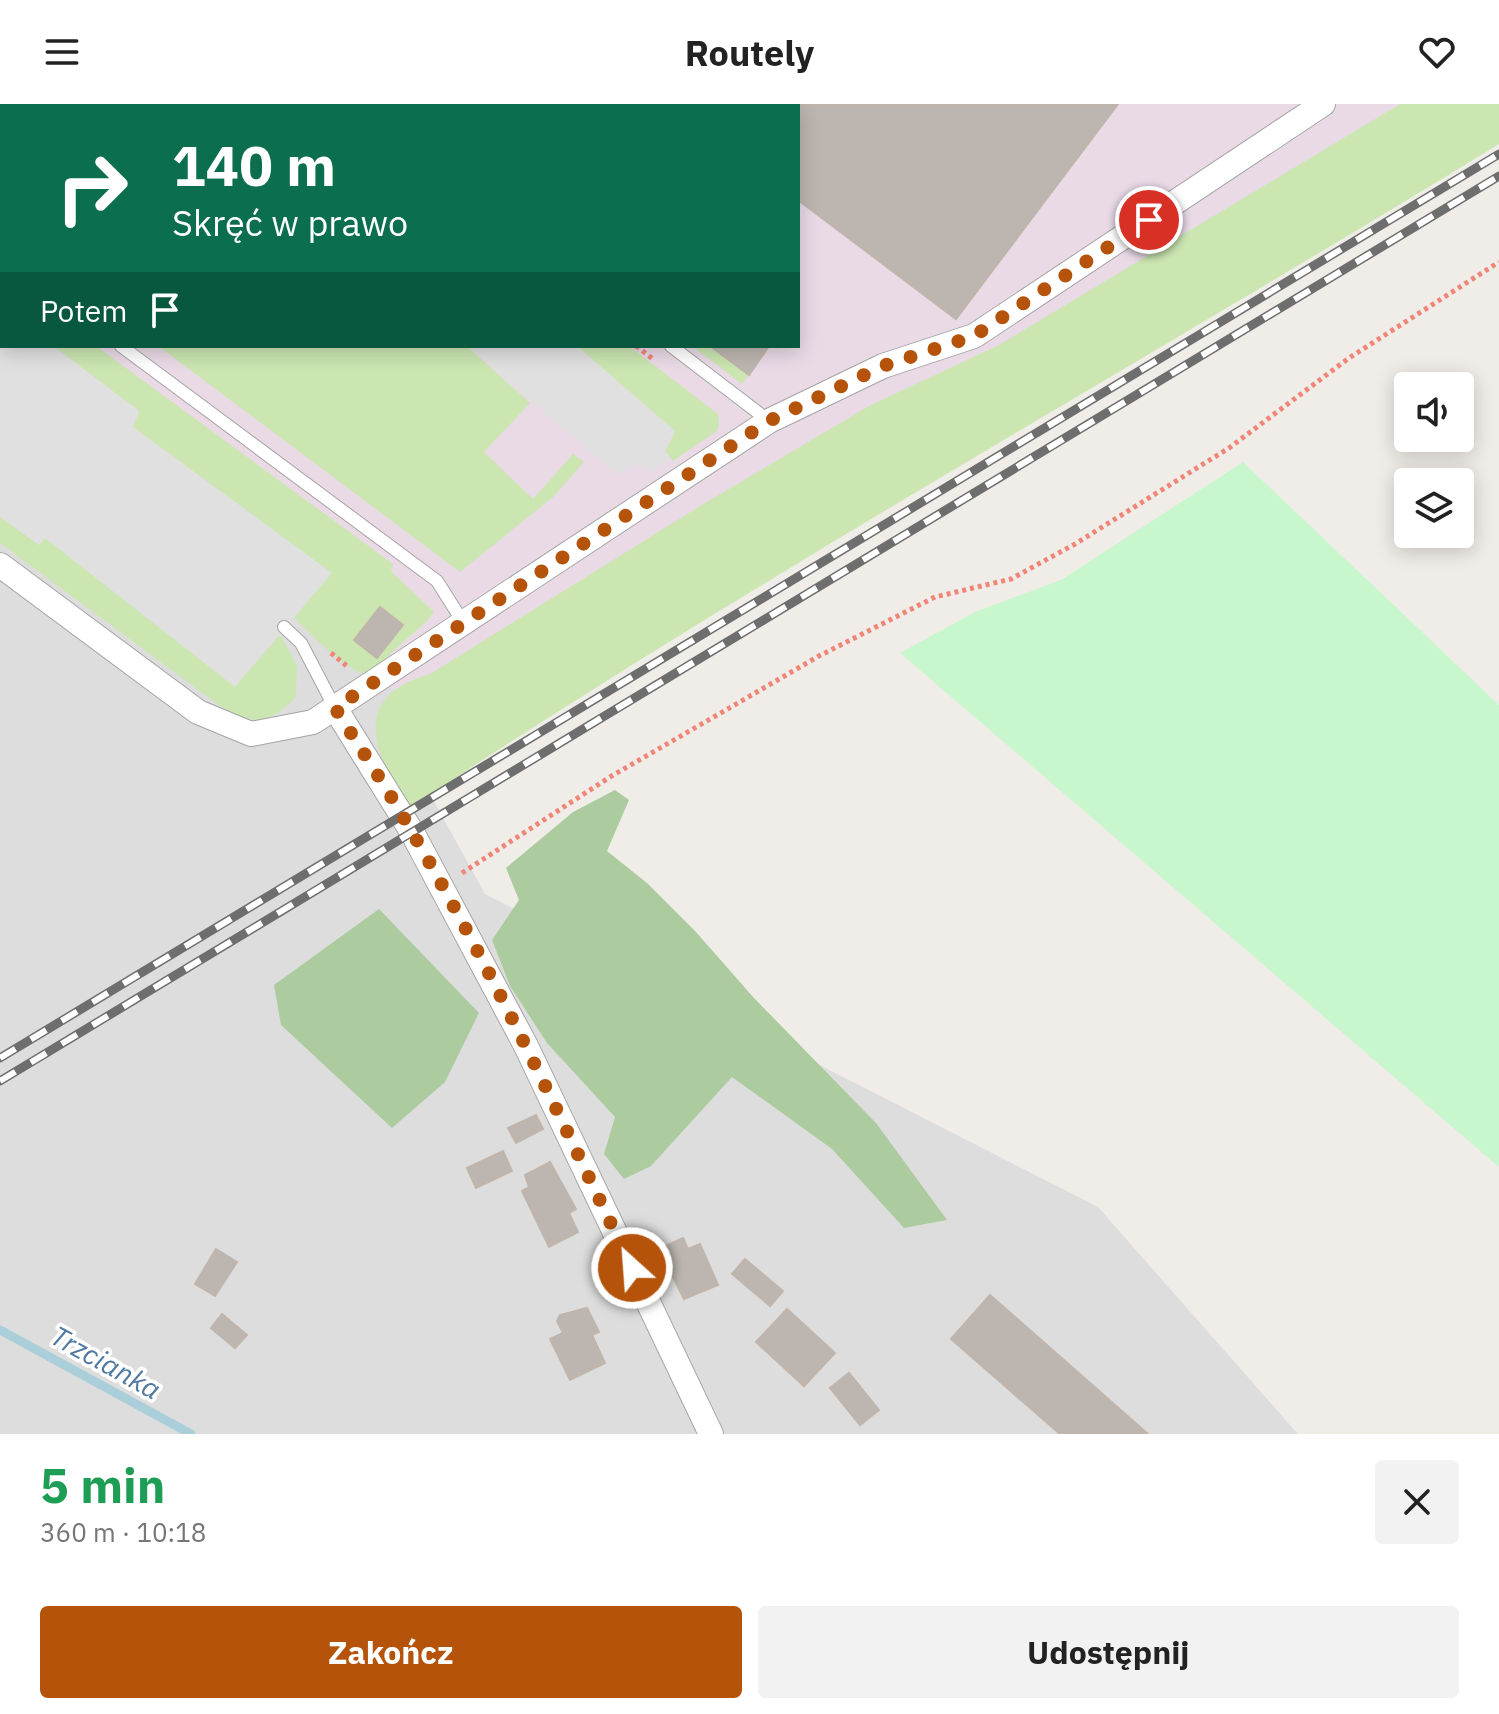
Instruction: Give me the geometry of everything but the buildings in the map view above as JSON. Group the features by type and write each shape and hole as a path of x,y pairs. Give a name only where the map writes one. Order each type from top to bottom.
{"street":[{"path":"0,565 198,712 251,734 313,722 769,421 883,366 974,336 1323,104"},
{"path":"335,708 412,832 526,1046 711,1434"}],"lane":[{"path":"124,348 437,581 463,622"},
{"path":"674,348 769,421"},
{"path":"284,627 301,643 335,708"}],"path":[{"path":"442,886 610,777 819,656 935,597 1011,579 1075,544 1229,448 1349,358 1499,262"},
{"path":"639,348 660,365"}],"shaded area":[{"path":"800,104 1499,104 410,758 485,894 1098,1207 1298,1434 0,1434 0,348 800,348"},
{"path":"800,104 1443,104 412,708 304,603 0,532 0,348 800,348"},
{"path":"0,348 56,348 139,411 133,427 332,573 235,687 45,538 39,545 0,517"},
{"path":"469,348 579,348 675,431 665,451 671,459 650,472 633,465 618,475"}],"green space":[{"path":"1400,104 1499,104 1499,144 813,554 408,809 386,768 376,730 378,713 387,698 404,684 430,674 705,503 871,405 999,345"},
{"path":"56,348 99,348 393,564 391,571 434,612 368,674 347,665 284,607 211,523 133,427 139,411"},
{"path":"161,348 469,348 530,403 484,452 533,499 573,454 584,462 553,497 460,572"},
{"path":"578,348 632,348 718,414 717,431 673,461 665,451 675,432"},
{"path":"695,348 713,348 749,375 742,384"},
{"path":"1243,462 1499,705 1499,1167 900,653 975,612 1061,580"},
{"path":"0,516 39,545 44,538 279,633 297,665 296,697 279,712 263,719 245,718 224,709 0,543"},
{"path":"615,790 629,800 607,851 647,883 696,932 754,998 876,1123 947,1220 904,1228 832,1149 732,1077 651,1166 624,1179 604,1154 615,1117 547,1043 510,986 492,940 519,900 506,868 573,812"},
{"path":"379,909 479,1013 445,1082 392,1128 281,1025 274,985"}],"waterway":[{"name":"Trzcianka","path":"0,1330 191,1434"}],"railway":[{"path":"0,1058 1499,154"},
{"path":"0,1081 1499,176"}],"route":[{"path":"632,1268 526,1046 442,886 335,708 769,421 883,366 974,336 1149,220"}]}
